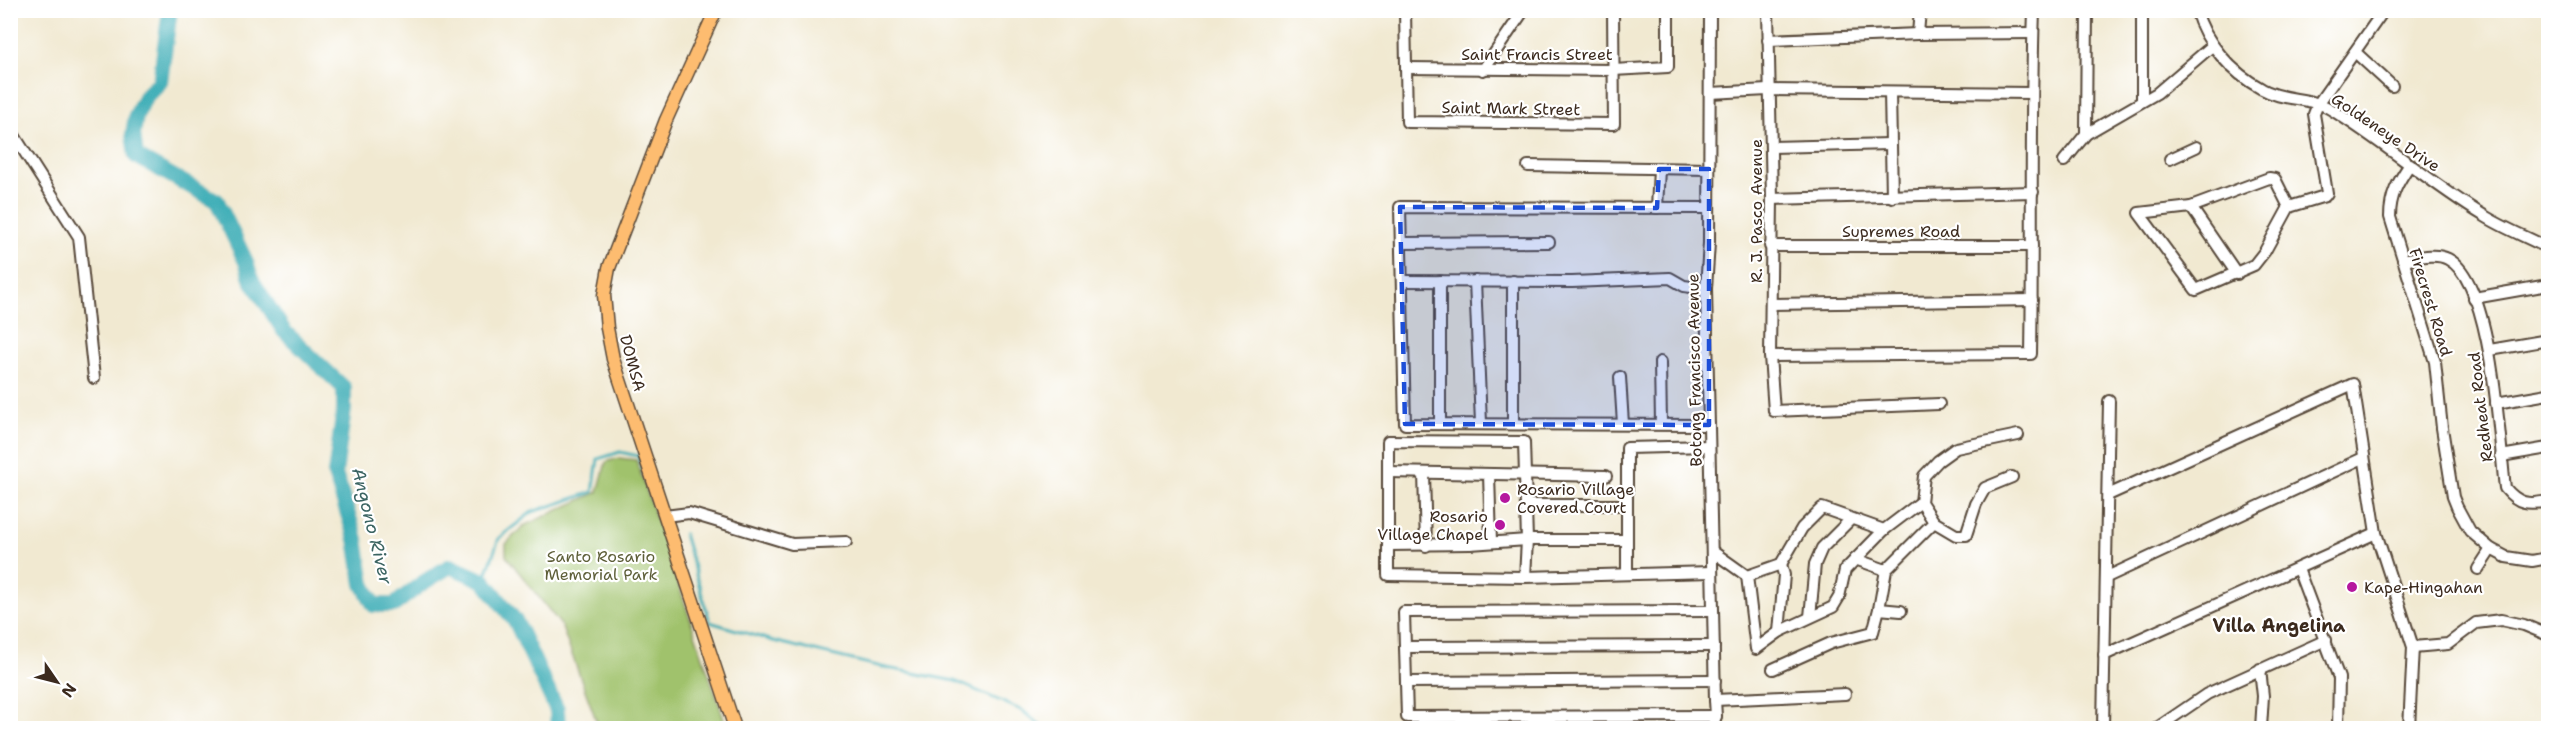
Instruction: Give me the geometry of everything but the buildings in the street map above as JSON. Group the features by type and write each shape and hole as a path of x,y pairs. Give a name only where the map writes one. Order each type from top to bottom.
{"main road":[{"name":"DOMSA","path":"716,10 654,150 609,268 604,295 613,359 633,426 735,729"}],"street":[{"path":"1405,10 1406,68"},
{"path":"1483,70 1524,10"},
{"path":"1612,10 1614,70"},
{"name":"Saint Francis Street","path":"1406,68 1614,70 1668,67 1668,10"},
{"name":"Botong Francisco Avenue","path":"1710,10 1709,208 1706,288 1716,716 1712,729"},
{"name":"R. J. Pasco Avenue","path":"1768,10 1768,90 1772,147 1770,356 1774,411 1939,404"},
{"path":"1918,34 1920,10"},
{"path":"1770,356 2031,354 2033,192 2030,93 2034,10"},
{"path":"2085,134 2087,10"},
{"path":"2142,10 2142,101"},
{"name":"Goldeneye Drive","path":"2196,10 2200,26 2212,46 2231,66 2262,90 2330,108 2483,216 2548,248"},
{"path":"2289,207 2275,179 2269,178 2191,207 2149,210 2139,213 2196,290 2254,265 2289,207 2325,196 2327,193 2314,114 2318,104 2384,10"},
{"path":"1768,40 1918,34 2033,33"},
{"path":"2064,161 2085,134 2175,80 2212,46"},
{"path":"2355,52 2392,86"},
{"name":"Saint Mark Street","path":"1406,68 1407,123 1614,124 1614,70"},
{"path":"1710,93 1768,90 2030,93"},
{"path":"1890,92 1892,197"},
{"path":"10,129 79,237 94,378"},
{"path":"1772,147 1890,144"},
{"path":"2170,159 2196,147"},
{"name":"Firecrest Road","path":"2410,164 2394,188 2390,217 2435,362 2453,497 2470,531 2491,549 2506,557 2532,561 2548,558"},
{"path":"1528,166 1709,169"},
{"path":"1657,208 1659,169"},
{"path":"1772,199 2033,192"},
{"path":"1709,208 1400,207 1405,424 1709,425"},
{"path":"2191,207 2237,274"},
{"path":"1401,243 1549,242"},
{"name":"Supremes Road","path":"1770,246 2032,246"},
{"name":"Redheat Road","path":"2403,260 2435,256 2448,258 2465,276 2490,350 2505,488 2513,499 2532,504 2548,501"},
{"path":"1402,281 1572,282 1670,278 1684,286 1706,288"},
{"path":"1440,281 1440,424"},
{"path":"1475,281 1480,423"},
{"path":"1514,281 1514,423"},
{"path":"2474,298 2548,285"},
{"path":"1772,304 2032,300"},
{"path":"2490,350 2548,340"},
{"path":"1660,362 1661,424"},
{"path":"1620,377 1623,424"},
{"path":"2108,495 2353,384 2376,533 2413,647 2409,729"},
{"path":"2496,403 2548,394"},
{"path":"2103,729 2109,400"},
{"path":"2012,477 1985,488 1976,504 1966,535 1956,535 1934,522 1921,502 1924,476 1938,461 1956,448 2018,435"},
{"path":"1526,577 1524,442 1388,441 1388,575 1526,577 1712,572"},
{"path":"1627,573 1627,448 1709,446"},
{"path":"2501,456 2548,448"},
{"path":"2106,577 2363,458"},
{"path":"1388,472 1606,476"},
{"path":"1424,473 1426,546"},
{"path":"1489,474 1491,542"},
{"path":"1712,550 1747,576 1756,649 1779,632 1833,607 1839,597 1845,570 1884,530 1921,502"},
{"path":"1526,505 1626,505"},
{"path":"1747,576 1781,564 1802,528 1822,508 1884,530"},
{"path":"665,516 689,513 792,544 846,542"},
{"path":"1810,617 1815,564 1822,549 1851,519"},
{"path":"1773,669 1830,643 1873,632 1886,570 1934,522"},
{"path":"2104,655 2376,533"},
{"path":"1389,545 1426,546 1527,540 1626,540"},
{"path":"2478,569 2491,549"},
{"path":"1855,559 1886,570"},
{"path":"1779,632 1784,575 1781,564"},
{"path":"2298,569 2339,678 2338,729"},
{"path":"1879,609 1901,611"},
{"path":"1713,611 1404,612 1407,717 1716,716"},
{"path":"2413,647 2448,644 2476,623 2501,620 2524,625 2548,635"},
{"path":"2157,729 2207,694 2326,640"},
{"path":"1405,647 1714,646"},
{"path":"2260,669 2263,696 2261,729"},
{"path":"1406,682 1715,680"},
{"path":"1715,700 1845,694"}],"highlighted area":[{"path":"1659,169 1709,169 1709,425 1405,424 1400,207 1657,208"}],"green space":[{"name":"Santo Rosario Memorial Park","path":"619,458 636,460 727,728 599,728 561,625 506,556 506,544 523,526 598,492 606,462"}],"waterway":[{"name":"Angono River","path":"170,10 160,82 145,97 136,116 133,134 136,156 217,201 247,264 251,279 284,331 344,388 344,409 335,474 356,539 363,584 374,605 394,605 421,584 450,566 484,581 516,622 557,710 558,728"},
{"path":"484,581 499,538 532,512 593,492 598,459 620,452 638,456 662,525"},
{"path":"684,534 710,622 773,641 882,667 955,681 1023,711 1043,728"}],"place":[{"name":"Rosario Village Covered Court","path":"1505,498"},
{"name":"Rosario Village Chapel","path":"1500,525"},
{"name":"Kape-Hingahan","path":"2352,587"}],"district":[{"name":"Villa Angelina","path":"2279,626"}]}
